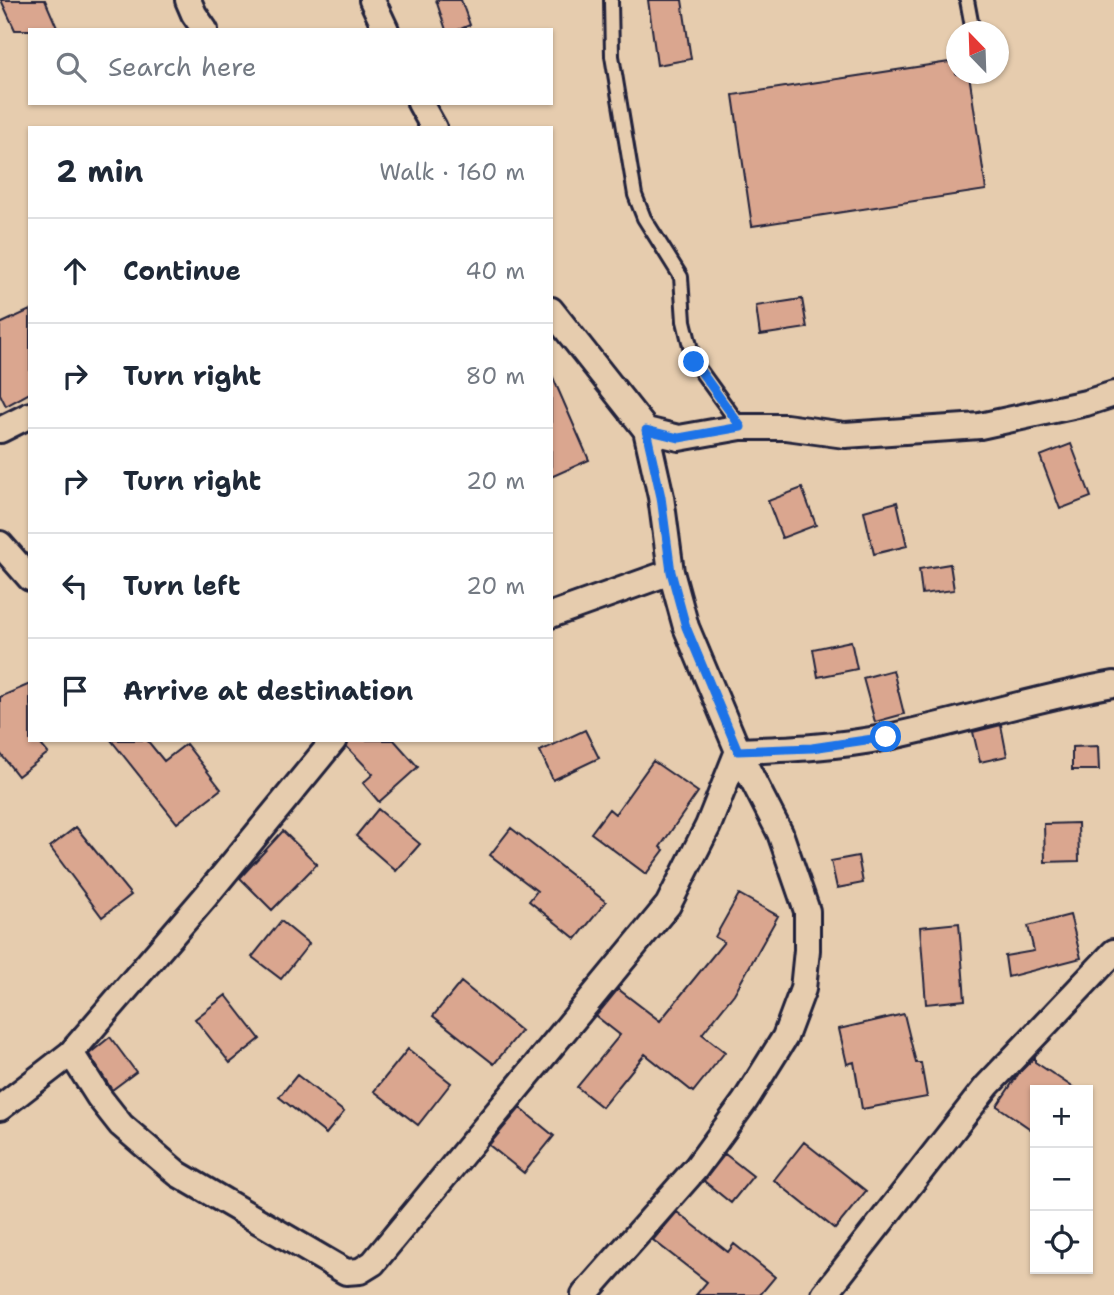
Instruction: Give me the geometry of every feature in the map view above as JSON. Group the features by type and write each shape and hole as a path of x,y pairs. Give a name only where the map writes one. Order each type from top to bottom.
{"street":[{"path":"188,0 204,28"},
{"path":"372,0 385,28"},
{"path":"421,105 433,126"},
{"path":"553,313 646,430 661,497 671,572 686,627 738,751 780,833 807,911 803,989 785,1037 746,1101 696,1168 584,1295"},
{"path":"646,430 679,438 741,427 786,427 845,435 980,426 1086,403 1114,394"},
{"path":"0,430 28,416"},
{"path":"0,544 28,576"},
{"path":"553,614 671,572"},
{"path":"738,751 812,748 886,737 1067,692 1114,684"},
{"path":"0,1108 14,1100 71,1053 206,896 332,742"},
{"path":"71,1053 121,1125 178,1174 346,1272 360,1271 373,1263 668,905 708,826 738,751"},
{"path":"824,1295 986,1086 1114,952"}],"lane":[{"path":"611,0 612,56 635,195 644,218 681,277 684,321 694,362 741,427"},
{"path":"967,0 971,21"}],"building":[{"path":"1,0 45,0 57,28 15,30"},
{"path":"436,0 461,0 470,25 463,28 445,28"},
{"path":"648,0 682,0 691,59 657,65"},
{"path":"946,63 946,84 970,84 986,190 752,226 733,95"},
{"path":"802,299 807,328 760,335 756,306"},
{"path":"28,311 28,394 6,406 0,394 0,324"},
{"path":"553,378 589,460 553,476"},
{"path":"1071,444 1091,497 1060,509 1040,456"},
{"path":"802,488 816,525 782,538 768,501"},
{"path":"897,502 907,546 874,554 864,511"},
{"path":"950,564 954,590 922,594 919,569"},
{"path":"851,641 857,669 818,677 813,649"},
{"path":"893,670 904,714 875,722 863,678"},
{"path":"28,685 28,742 39,742 48,753 18,776 0,753 0,697"},
{"path":"1001,725 1007,756 980,762 973,732"},
{"path":"585,730 599,758 553,780 540,751"},
{"path":"113,742 149,742 164,761 186,744 221,789 177,823"},
{"path":"348,742 396,742 418,767 379,802 363,783 373,774 347,747"},
{"path":"1098,746 1099,770 1072,770 1072,747"},
{"path":"653,761 698,792 660,847 664,850 646,874 591,833 609,809 615,814"},
{"path":"378,809 420,844 396,871 356,836"},
{"path":"1078,823 1079,861 1045,862 1044,824"},
{"path":"76,827 131,895 102,917 50,847"},
{"path":"511,828 606,902 576,939 529,901 537,891 490,855"},
{"path":"283,831 317,864 272,910 240,878"},
{"path":"858,856 863,883 837,888 831,861"},
{"path":"739,894 778,916 734,994 702,1034 725,1052 693,1092 645,1054 602,1107 577,1087 620,1035 596,1016 618,989 660,1021 724,942 715,937"},
{"path":"1070,915 1081,958 1008,977 1005,956 1034,951 1028,926"},
{"path":"281,921 309,944 281,979 252,957"},
{"path":"959,923 965,1000 926,1004 920,927"},
{"path":"461,982 521,1031 494,1064 433,1016"},
{"path":"226,995 260,1039 230,1063 195,1019"},
{"path":"904,1014 916,1063 921,1063 927,1097 862,1109 854,1062 847,1064 839,1029"},
{"path":"110,1037 136,1072 112,1090 89,1054"},
{"path":"408,1049 451,1083 418,1125 374,1091"},
{"path":"1035,1057 1035,1062 1070,1085 1030,1085 1030,1129 997,1106 1019,1073"},
{"path":"297,1075 344,1112 326,1134 279,1097"},
{"path":"520,1108 554,1136 524,1173 489,1145"},
{"path":"804,1142 866,1191 835,1229 774,1180"},
{"path":"725,1154 753,1176 731,1203 704,1181"},
{"path":"677,1212 728,1252 734,1244 775,1277 760,1295 696,1295 707,1282 653,1240"}],"route":[{"path":"694,362 741,427 679,438 646,430 661,497 671,572 686,627 738,751 812,748 886,737"}]}
